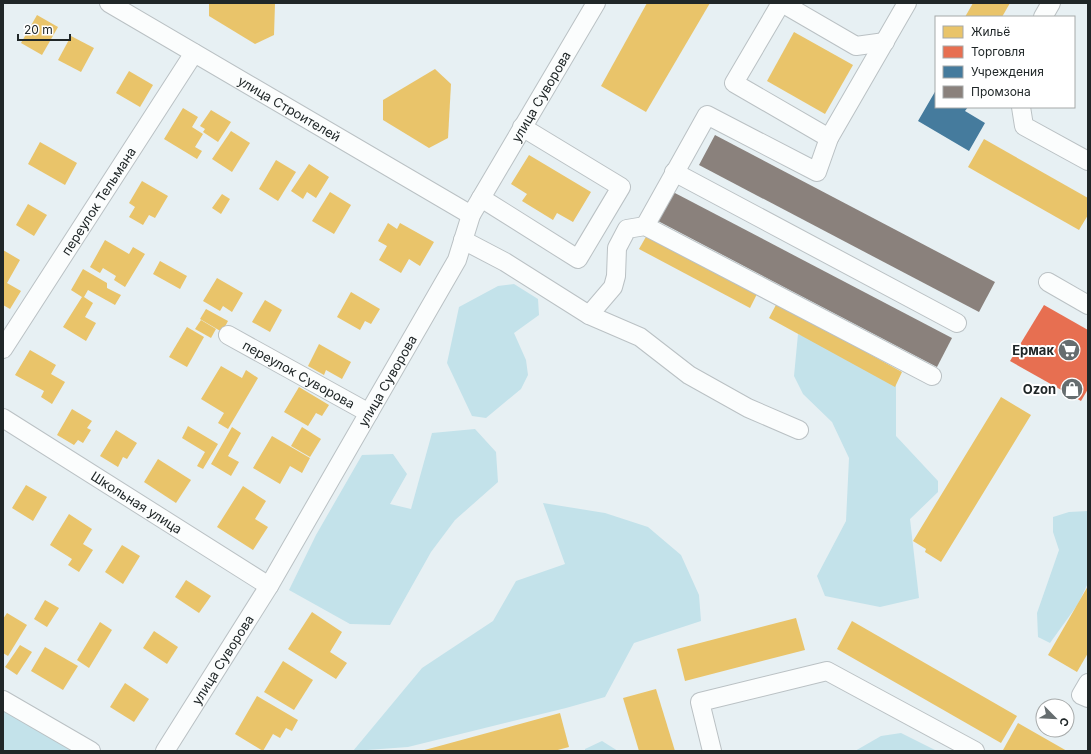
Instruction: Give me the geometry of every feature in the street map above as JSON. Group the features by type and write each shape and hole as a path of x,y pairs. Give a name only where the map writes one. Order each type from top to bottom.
{"street":[{"name":"улица Строителей","path":"108,3 471,215"},
{"name":"улица Суворова","path":"165,751 269,586 370,413 457,260 471,215 596,3"},
{"path":"829,138 734,83 781,3 856,46 885,42"},
{"path":"645,226 707,115 817,172 829,138 907,3"},
{"path":"1044,16 1051,3"},
{"name":"переулок Тельмана","path":"3,349 194,53"},
{"path":"1021,108 1024,126 1088,161"},
{"path":"481,198 578,259 621,187 522,127"},
{"path":"674,172 957,322"},
{"path":"590,315 613,287 616,276 616,248 627,229 645,226 932,376"},
{"path":"463,240 505,262 590,315 640,337 689,374 748,408 799,430"},
{"path":"1048,282 1088,305"},
{"name":"переулок Суворова","path":"228,335 370,413"},
{"name":"Школьная улица","path":"3,418 269,586"},
{"path":"712,751 700,702 827,671 975,751"},
{"path":"1088,683 1081,695 1088,698"},
{"path":"3,700 90,751"}],"shaded area":[{"path":"514,284 538,299 539,315 514,333 526,360 528,375 521,389 486,418 472,416 447,363 459,307 498,286"},
{"path":"798,334 896,375 896,436 938,481 938,492 910,519 919,598 880,607 825,596 817,576 846,521 849,458 832,422 803,394 794,376"},
{"path":"475,429 496,452 498,482 455,520 431,552 390,625 350,624 289,590 316,535 362,455 393,454 407,474 390,504 411,509 432,433"},
{"path":"543,503 605,513 648,527 681,555 699,595 701,621 634,643 605,697 408,747 353,751 422,668 493,621 516,581 565,564"},
{"path":"1088,511 1088,583 1078,604 1050,643 1038,637 1037,613 1059,550 1053,532 1053,517 1069,512"},
{"path":"3,708 75,751 3,751"},
{"path":"901,733 937,751 855,751 881,736"},
{"path":"602,741 618,751 585,751 585,749"}],"building: Жильё":[{"path":"209,3 275,3 274,35 255,44 209,16"},
{"path":"647,3 710,3 646,112 601,86"},
{"path":"973,3 1010,3 1003,16 966,16"},
{"path":"37,15 58,27 42,55 21,43"},
{"path":"794,32 853,65 825,114 767,81"},
{"path":"71,36 94,48 81,72 58,60"},
{"path":"435,69 451,84 448,138 429,148 383,120 383,100"},
{"path":"129,71 153,85 140,107 116,93"},
{"path":"183,108 198,117 192,127 203,134 195,147 202,151 197,159 164,139"},
{"path":"211,110 231,122 218,142 203,132 205,129 200,126"},
{"path":"231,131 250,143 232,172 212,159"},
{"path":"984,139 1088,198 1088,215 1079,230 968,167"},
{"path":"40,142 77,163 65,185 28,164"},
{"path":"529,155 591,192 573,222 557,213 553,220 522,201 527,194 511,184"},
{"path":"276,160 296,172 278,201 259,189"},
{"path":"309,164 329,177 316,198 307,192 303,199 291,191"},
{"path":"142,181 168,196 155,218 149,215 143,225 129,217 135,207 129,203"},
{"path":"330,192 351,205 334,234 312,221"},
{"path":"222,194 230,199 221,214 212,208"},
{"path":"28,204 47,215 34,236 16,225"},
{"path":"388,223 397,229 400,223 434,242 420,266 409,259 401,273 379,260 387,246 378,241"},
{"path":"647,235 757,294 750,308 639,249"},
{"path":"105,240 129,254 133,247 145,254 125,287 114,280 116,276 103,268 100,273 90,267"},
{"path":"3,250 20,260 7,283 21,291 10,309 3,305"},
{"path":"160,261 187,276 180,289 153,274"},
{"path":"83,269 107,283 107,288 121,295 115,305 88,290 84,297 93,303 85,317 96,323 86,341 63,327 82,297 71,290"},
{"path":"217,278 243,293 232,312 223,306 220,311 203,301"},
{"path":"351,292 380,309 371,324 365,321 360,330 337,317"},
{"path":"265,300 282,310 270,332 252,322"},
{"path":"777,303 902,372 895,387 769,318"},
{"path":"206,309 228,321 222,332 200,319"},
{"path":"201,320 216,329 211,338 195,329"},
{"path":"187,327 204,337 187,367 169,357"},
{"path":"319,344 351,362 342,379 326,370 324,375 308,366"},
{"path":"30,350 56,365 51,374 65,382 52,404 41,397 44,391 15,375"},
{"path":"221,366 242,378 246,370 258,378 228,429 218,423 224,413 201,399"},
{"path":"299,387 329,405 322,416 316,413 308,426 284,412"},
{"path":"1001,397 1031,415 941,562 925,552 926,549 913,541"},
{"path":"72,409 92,421 87,428 91,430 83,443 78,440 74,445 57,435"},
{"path":"188,426 218,444 203,469 197,466 205,452 182,438"},
{"path":"232,427 241,433 228,456 239,462 231,476 211,464"},
{"path":"302,427 321,439 310,457 291,446"},
{"path":"116,430 137,443 127,459 123,457 118,467 100,456"},
{"path":"272,436 310,458 302,473 290,466 280,484 253,468"},
{"path":"158,459 191,480 176,503 144,482"},
{"path":"26,485 47,497 33,521 12,508"},
{"path":"243,486 266,501 255,519 268,527 253,550 217,527"},
{"path":"69,514 92,529 83,544 93,550 79,572 68,565 72,559 50,545"},
{"path":"122,545 140,556 123,584 105,572"},
{"path":"186,580 211,596 199,613 175,597"},
{"path":"1088,586 1088,653 1077,672 1048,655"},
{"path":"45,600 59,608 47,627 34,619"},
{"path":"312,612 342,632 330,652 347,663 336,679 288,649"},
{"path":"7,613 27,625 8,656 3,653 3,619"},
{"path":"796,618 805,650 685,681 677,649"},
{"path":"852,621 1017,716 1001,743 837,649"},
{"path":"100,622 112,630 89,668 77,660"},
{"path":"154,631 178,647 167,664 143,648"},
{"path":"20,645 32,652 17,675 5,667"},
{"path":"45,647 78,666 63,690 31,671"},
{"path":"283,661 313,680 294,710 264,692"},
{"path":"125,683 149,699 134,722 110,707"},
{"path":"656,689 675,751 639,751 623,698"},
{"path":"257,696 298,720 292,731 286,728 280,738 273,734 263,751 235,734"},
{"path":"560,713 569,747 554,751 421,751"},
{"path":"1018,723 1035,733 1035,738 1044,738 1067,751 1003,750"}],"building: Торговля":[{"path":"1044,305 1088,330 1088,389 1081,401 1010,361"}],"building: Учреждения":[{"path":"935,92 935,108 967,108 965,111 985,123 969,151 918,121"}],"building: Промзона":[{"path":"715,135 995,282 979,312 699,165"},
{"path":"673,192 952,338 937,367 658,221"}],"place":[{"name":"Ермак","path":"1069,350"},
{"name":"Ozon","path":"1072,389"}]}
